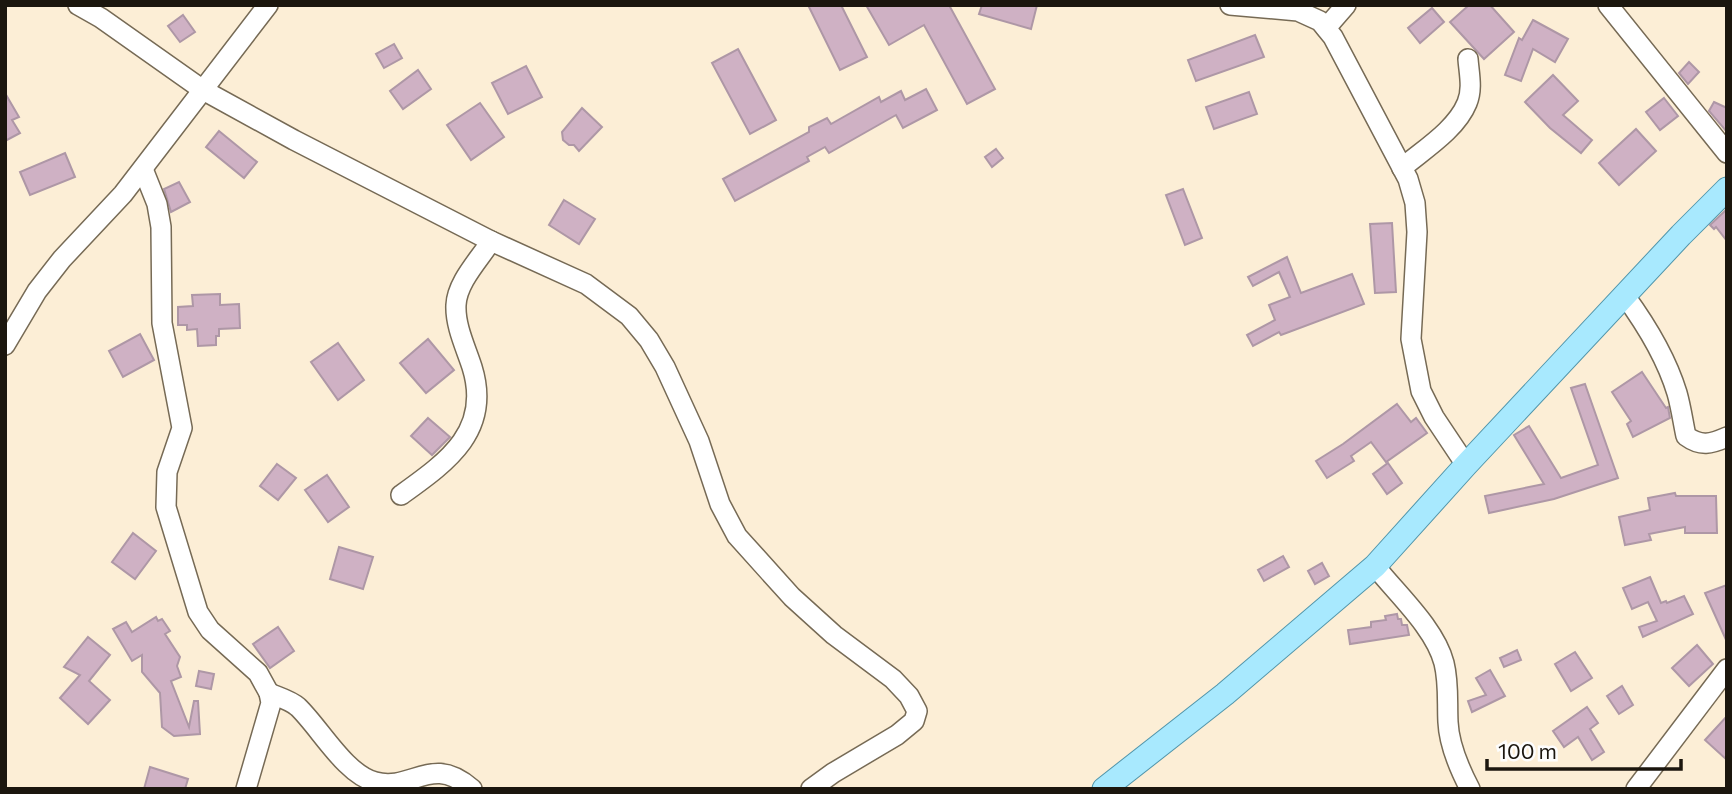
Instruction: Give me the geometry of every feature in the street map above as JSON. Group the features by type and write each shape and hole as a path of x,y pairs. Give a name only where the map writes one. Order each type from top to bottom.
{"main road":[{"path":"1104,789 1225,694 1375,566 1466,465 1727,189"}],"street":[{"path":"78,5 101,18 203,90 491,241 586,284 629,316 649,340 665,367 699,441 720,503 737,536 792,597 834,635 893,679 909,696 916,711 914,721 897,735 833,772 811,789"},
{"path":"5,345 37,291 62,259 123,194 268,5"},
{"path":"1230,5 1297,11 1320,22 1333,37 1402,169 1415,203 1417,232 1410,340 1421,391 1434,417 1466,465"},
{"path":"1326,28 1346,5"},
{"path":"1608,5 1727,153"},
{"path":"1402,169 1451,126 1468,102 1471,85 1468,59"},
{"path":"143,169 157,204 161,227 162,323 182,428 167,472 166,508 198,612 210,630 258,673 269,693 271,704 246,789"},
{"path":"401,495 436,470 459,447 472,428 476,404 475,376 457,322 456,304 460,285 491,241"},
{"path":"1625,296 1646,324 1665,361 1677,393 1686,436 1695,443 1706,445 1727,437"},
{"path":"1375,566 1428,632 1444,662 1449,695 1450,740 1470,789"},
{"path":"1636,789 1727,669"},
{"path":"269,693 296,705 352,769 373,782 390,783 441,772 464,782 472,789"}],"building":[{"path":"808,5 841,5 867,57 840,70"},
{"path":"866,5 949,5 995,89 967,104 924,25 889,45"},
{"path":"982,5 1037,5 1031,29 979,14"},
{"path":"1469,5 1490,5 1514,32 1484,59 1450,22"},
{"path":"1432,8 1444,22 1420,43 1408,28"},
{"path":"183,15 195,32 180,42 168,26"},
{"path":"1533,20 1568,39 1555,62 1533,49 1521,81 1505,75 1519,38 1522,40"},
{"path":"1255,35 1264,57 1196,81 1188,60"},
{"path":"394,44 402,58 384,68 376,54"},
{"path":"738,49 776,120 750,134 712,63"},
{"path":"1689,62 1699,72 1688,84 1679,73"},
{"path":"526,66 542,97 508,114 492,83"},
{"path":"418,70 431,89 403,109 390,91"},
{"path":"1553,75 1578,101 1563,115 1592,140 1581,153 1550,128 1525,102"},
{"path":"926,89 937,110 903,128 896,115 829,153 825,147 807,157 809,161 735,201 723,179 809,132 809,127 827,118 831,124 879,97 881,102 901,91 905,100"},
{"path":"1249,92 1257,114 1214,129 1206,107"},
{"path":"5,93 19,117 12,120 20,133 5,141"},
{"path":"1664,98 1678,116 1660,130 1646,112"},
{"path":"1714,102 1727,108 1727,132 1709,111"},
{"path":"480,103 504,137 471,160 447,125"},
{"path":"582,108 602,127 579,151 574,145 563,140 562,132"},
{"path":"1636,129 1656,151 1619,185 1599,163"},
{"path":"219,131 257,162 244,178 206,147"},
{"path":"996,149 1003,158 992,167 985,157"},
{"path":"65,153 75,177 30,195 20,172"},
{"path":"179,182 190,202 171,212 164,189"},
{"path":"1183,189 1202,238 1185,245 1166,195"},
{"path":"564,200 595,219 579,244 549,225"},
{"path":"1727,209 1727,241 1716,227 1714,229 1710,225"},
{"path":"1392,223 1396,292 1375,293 1370,224"},
{"path":"1287,257 1301,293 1352,274 1364,304 1281,335 1279,332 1253,346 1247,335 1275,320 1269,305 1290,297 1279,272 1253,286 1248,277"},
{"path":"220,294 220,305 239,304 240,328 219,329 216,345 198,346 197,329 187,330 187,325 178,325 178,307 193,306 192,295"},
{"path":"140,334 154,360 123,377 109,351"},
{"path":"428,339 454,370 426,393 400,363"},
{"path":"338,343 364,380 338,400 311,362"},
{"path":"1642,372 1666,408 1668,407 1670,418 1633,437 1627,424 1631,421 1612,392"},
{"path":"1585,384 1618,478 1554,499 1489,513 1485,496 1544,484 1514,435 1529,426 1561,478 1598,465 1571,388"},
{"path":"1397,404 1411,422 1416,418 1427,433 1386,462 1371,442 1351,456 1354,461 1327,478 1316,461"},
{"path":"428,418 450,437 432,455 411,436"},
{"path":"1388,463 1402,483 1387,494 1373,474"},
{"path":"277,464 296,478 278,500 260,486"},
{"path":"327,475 349,507 328,522 305,490"},
{"path":"1675,493 1676,496 1716,496 1717,533 1685,533 1685,527 1649,534 1651,540 1625,545 1619,517 1650,510 1648,498"},
{"path":"133,533 156,551 135,579 112,562"},
{"path":"339,547 373,557 363,589 330,579"},
{"path":"1283,556 1289,567 1264,581 1258,570"},
{"path":"1322,563 1329,576 1315,584 1308,571"},
{"path":"1650,577 1661,603 1684,596 1693,614 1643,637 1639,627 1657,621 1648,602 1632,609 1623,588"},
{"path":"1727,585 1727,642 1705,593"},
{"path":"1397,614 1402,625 1407,625 1409,635 1350,644 1348,630 1371,627 1371,622 1386,620 1385,616"},
{"path":"156,617 158,621 162,619 170,631 165,634 180,657 177,666 181,677 171,681 189,727 194,701 198,701 200,734 174,736 162,727 160,693 142,672 142,655 132,661 113,629 126,622 132,632"},
{"path":"278,627 294,651 270,668 253,644"},
{"path":"88,637 110,655 89,681 110,700 88,724 60,698 80,675 64,667"},
{"path":"1697,645 1713,664 1689,686 1672,668"},
{"path":"1517,650 1521,660 1504,667 1500,658"},
{"path":"1575,652 1592,678 1571,691 1555,664"},
{"path":"1490,670 1505,696 1472,712 1468,701 1486,695 1476,678"},
{"path":"199,671 214,674 211,689 196,686"},
{"path":"1622,686 1633,705 1619,714 1607,696"},
{"path":"1587,707 1598,723 1590,729 1604,752 1592,760 1578,737 1564,747 1553,731"},
{"path":"1727,716 1727,760 1705,740"},
{"path":"150,767 188,779 185,789 144,789"}]}
